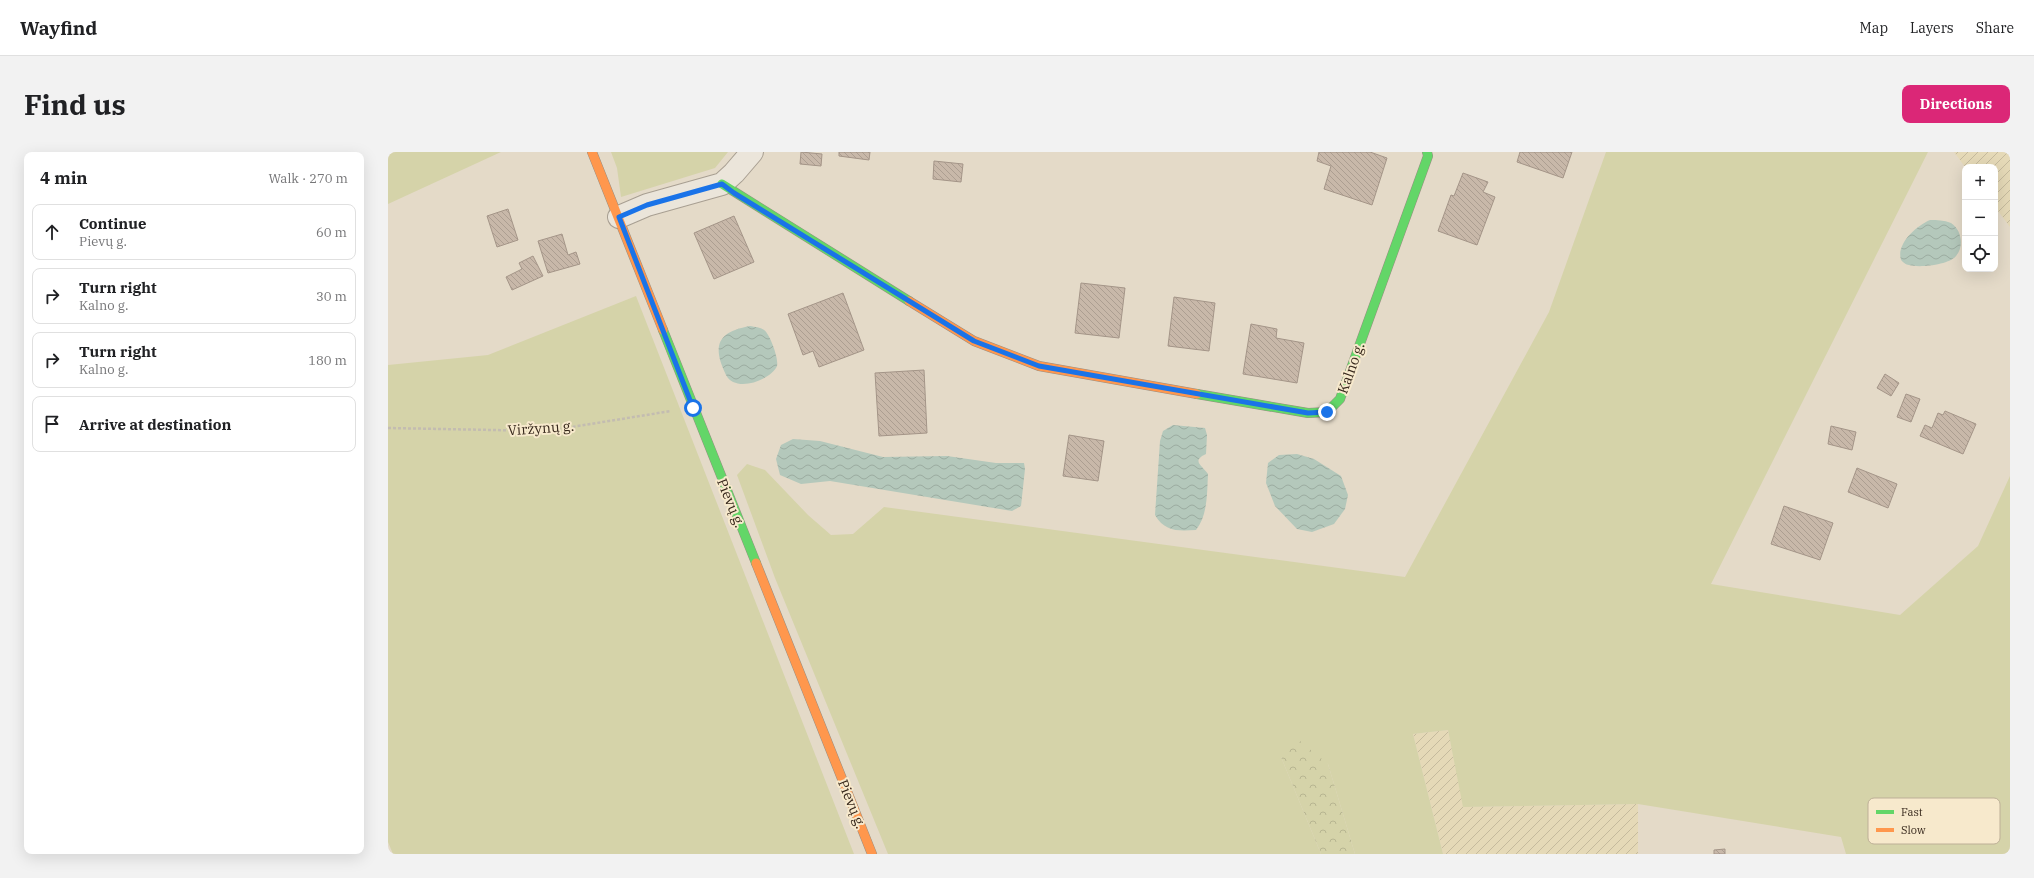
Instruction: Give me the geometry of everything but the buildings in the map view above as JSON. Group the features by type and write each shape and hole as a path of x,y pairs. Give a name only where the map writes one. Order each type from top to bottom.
{"street":[{"name":"Pievų g.","path":"592,152 872,854"},
{"path":"619,217 647,205 722,184 734,174 752,152"},
{"name":"Kalno g.","path":"722,184 747,201 981,344 1039,366 1308,413 1327,412 1340,399 1428,156 1428,152"}],"path":[{"name":"Viržynų g.","path":"388,428 547,430 693,408"}],"shaded area":[{"path":"1954,152 2010,152 2010,227 1998,211 1998,164 1963,164"},
{"path":"1448,730 1464,807 1638,804 1638,854 1443,854 1413,734"}],"green space":[{"path":"388,152 501,152 388,204"},
{"path":"611,152 728,152 715,168 621,197 617,168"},
{"path":"1606,152 1928,152 1711,584 1900,615 1978,546 2010,476 2010,854 1846,854 1841,837 1638,804 1463,807 1448,730 1413,734 1443,854 1355,854 1328,764 1281,757 1321,854 888,854 775,578 737,475 747,464 765,470 808,515 831,535 853,534 884,507 1405,577 1549,312"},
{"path":"636,296 854,854 393,854 388,842 388,365 488,355"},
{"path":"1300,741 1328,764 1355,854 1321,854 1281,757"}],"water":[{"path":"1930,220 1946,221 1955,226 1961,239 1959,252 1952,259 1941,264 1914,266 1906,264 1901,260 1900,254 1904,242 1913,231"},
{"path":"750,326 761,328 766,332 775,353 777,366 774,371 761,380 745,384 737,383 731,381 726,375 719,356 720,342 724,336 730,332"},
{"path":"1173,425 1205,428 1207,435 1206,454 1198,461 1208,474 1207,496 1203,517 1196,530 1172,529 1163,525 1155,515 1160,441 1163,431"},
{"path":"793,439 820,441 883,457 947,456 996,463 1024,463 1025,469 1021,506 1012,511 830,481 801,484 780,475 776,459 781,445"},
{"path":"1297,454 1314,459 1341,476 1348,495 1345,509 1334,524 1312,532 1297,529 1275,506 1266,483 1268,463 1279,455"}],"traffic: fast":[{"path":"1197,394 1308,413 1327,412 1340,399 1428,156 1427,152"},
{"path":"722,184 909,301"},
{"path":"663,330 756,563"}],"traffic: slow":[{"path":"592,152 663,330"},
{"path":"909,301 974,341 1039,366 1197,394"},
{"path":"756,563 872,854"}],"route":[{"path":"693,408 619,217 647,205 722,184 734,193 974,341 1039,366 1308,413 1327,412"}]}
